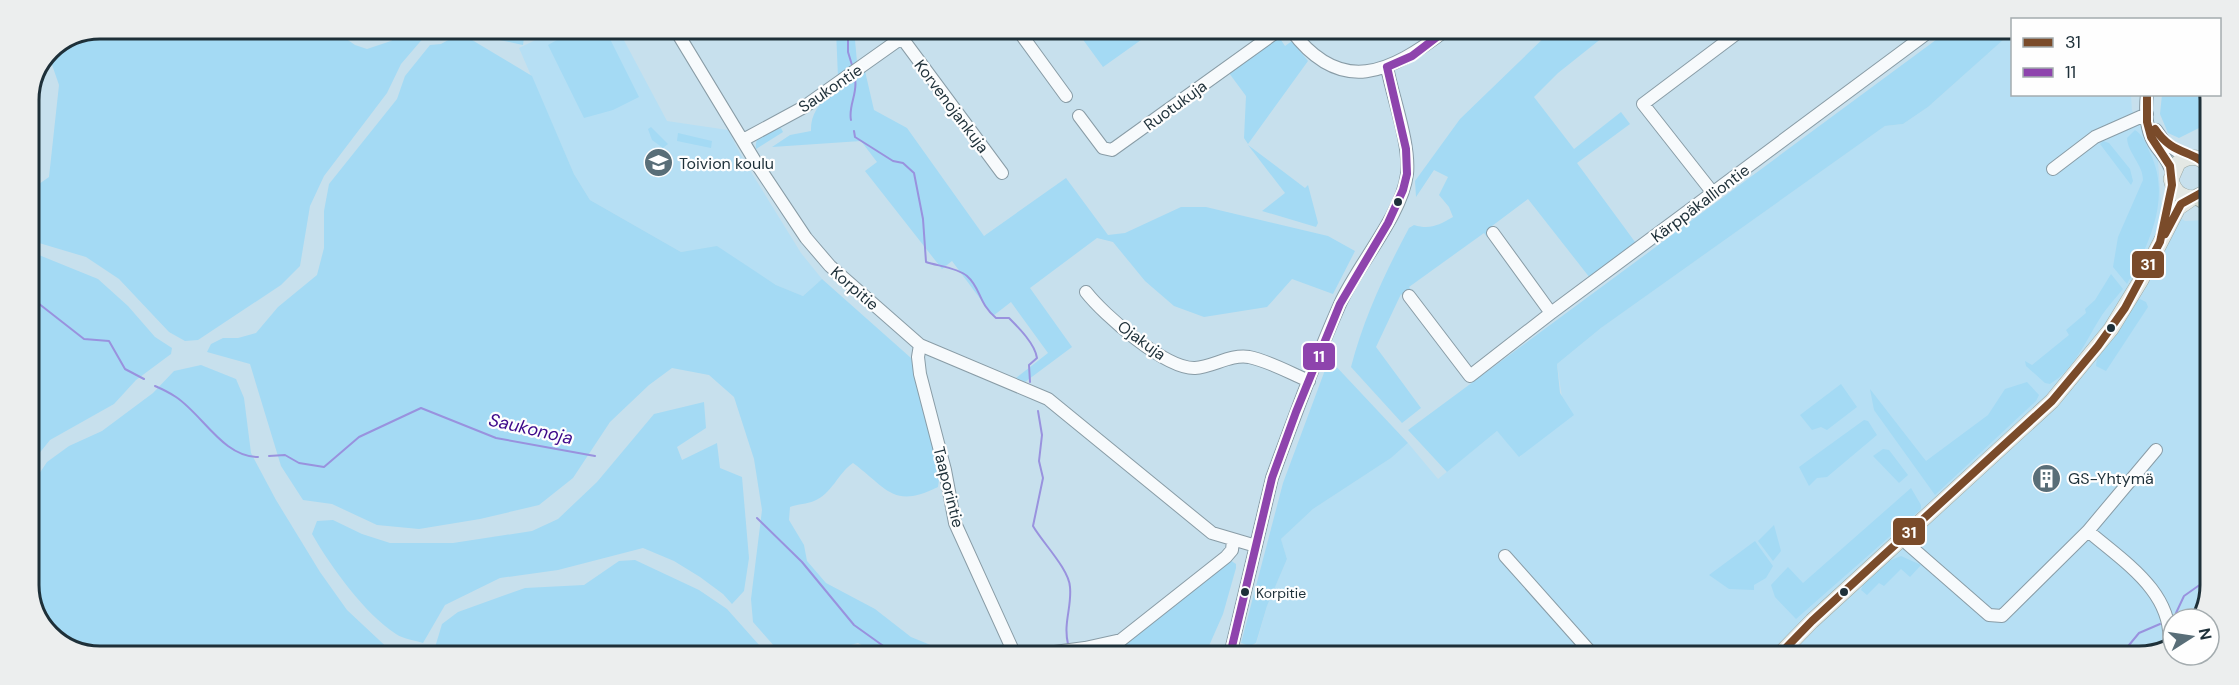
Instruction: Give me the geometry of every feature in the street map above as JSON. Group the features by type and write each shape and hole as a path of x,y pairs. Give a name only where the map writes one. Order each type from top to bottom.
{"main road":[{"path":"2160,242 2172,179 2178,163 2199,161"},
{"path":"2172,179 2179,194 2200,196"},
{"path":"1788,646 1812,621 2029,424 2068,383 2125,308 2178,208 2200,197"}],"street":[{"name":"Korpitie","path":"681,39 743,140 820,256 920,345 1048,399 1212,533 1256,546"},
{"name":"Saukontie","path":"743,140 804,107 901,39"},
{"name":"Korvenojankuja","path":"903,39 1002,173"},
{"path":"1025,39 1066,96"},
{"name":"Ruotukuja","path":"1079,116 1103,148 1112,150 1266,39"},
{"path":"1298,39 1306,49 1326,65 1356,71 1387,67 1412,56 1434,39"},
{"path":"1713,193 1643,104 1728,39"},
{"name":"Kärppäkalliontie","path":"1409,296 1470,376 1919,39"},
{"path":"1232,646 1272,478 1341,303 1396,208 1405,184 1406,157 1387,67"},
{"path":"2147,96 2151,137 2166,158 2172,179"},
{"path":"2147,114 2165,143 2199,161"},
{"path":"2053,169 2095,137 2147,114"},
{"path":"1493,233 1551,313"},
{"name":"Ojakuja","path":"1086,292 1094,302 1142,343 1178,364 1195,368 1230,358 1247,357 1309,381"},
{"name":"Taaporintie","path":"920,345 918,357 920,374 945,470 955,523 1012,646"},
{"path":"1902,539 1989,615 1999,617 2012,609 2088,531 2157,450"},
{"path":"2088,531 2144,579 2157,594 2162,607"},
{"path":"1094,646 1120,640 1226,557 1232,550 1233,540"},
{"path":"1505,556 1585,646"}],"shaded area":[{"path":"346,39 367,49 394,39 422,39 401,64 387,93 324,176 310,206 300,266 281,285 198,340 185,341 169,332 119,279 86,257 39,243 39,184 49,177 59,85 52,63 66,49 88,40"},
{"path":"450,39 470,39 532,76 574,174 590,200 681,252 717,246 776,285 803,296 822,279 911,358 940,472 938,487 911,496 901,496 883,488 853,463 826,494 811,502 790,507 789,520 804,545 807,561 826,583 875,609 911,637 933,646 864,646 858,643 847,646 774,646 753,622 751,599 762,510 754,459 734,397 709,375 672,368 649,385 610,422 573,478 539,505 480,519 419,529 377,525 332,504 303,500 281,466 250,364 207,352 211,344 223,338 238,338 256,333 278,307 317,275 324,248 324,211 329,184 397,99 405,76 430,45 441,44"},
{"path":"498,39 524,39 523,45"},
{"name":"Toivion koulu","path":"537,39 623,39 667,121 728,130 743,159 801,253 822,279 803,296 776,285 717,247 681,252 590,200 574,174 519,48"},
{"path":"559,39 610,39 639,97 613,110 584,118 548,45"},
{"path":"836,39 855,39 857,62 838,78"},
{"path":"1083,39 1142,39 1103,67"},
{"path":"1276,39 1280,39 1285,46 1292,41 1308,61 1248,144 1244,138 1246,96 1229,73"},
{"path":"1543,39 1601,39 1558,73 1534,97 1574,149 1621,112 1630,124 1577,163 1638,246 1590,278 1528,199 1492,226 1495,231 1487,237 1484,233 1409,287 1412,291 1404,297 1401,294 1376,347 1421,408 1402,423 1351,367 1376,296 1409,228 1414,225 1434,226 1453,217 1449,207 1439,195 1448,177 1434,170 1416,197 1415,181 1460,119"},
{"path":"1937,39 2004,39 1928,107 1903,124 1885,126 1601,328 1557,364 1560,393 1574,415 1519,457 1497,431 1447,472 1408,430"},
{"path":"2004,39 2011,39 2011,96 2131,96 2132,111 2140,118 2158,161 2161,203 2185,221 2200,220 2200,585 2196,607 2161,607 2161,642 2139,646 1256,646 1267,606 1287,559 1281,539 1313,509 1391,458 1408,443 1438,479 1497,431 1520,457 1562,397 1557,364 1601,328 1885,126 1903,124 1928,107"},
{"path":"865,71 874,110 907,128 984,236 1066,178 1108,235 1125,233 1181,207 1206,207 1328,236 1355,251 1333,294 1292,279 1267,307 1204,317 1174,306 1145,281 1113,242 1097,238 1030,288 1072,347 1025,382 1016,378 1048,353 1011,302 993,316 952,261 942,269 865,171 877,162 861,141 772,147 790,135 811,131 812,120 822,102 838,88"},
{"path":"2162,96 2200,96 2200,128 2179,138 2168,133 2160,114"},
{"path":"651,127 668,144 663,148 652,140 648,129"},
{"path":"781,128 783,132 756,149 757,140 760,137"},
{"path":"2135,130 2144,140 2150,153 2159,187 2158,204 2150,237 2127,284 2113,267 2118,237 2143,180 2141,169 2127,138"},
{"path":"678,133 712,141 711,148 677,141"},
{"path":"2103,141 2109,143 2130,169 2133,181 2131,185 2100,144"},
{"path":"1248,145 1305,188 1308,185 1318,223 1316,227 1262,211 1285,193"},
{"path":"39,255 98,279 128,306 155,337 172,348 171,354 136,380 114,404 50,440 39,454"},
{"path":"2111,274 2123,289 2102,315 2067,370 2050,384 2045,383 2026,366 2025,361 2032,365 2069,335 2066,330 2086,313 2085,309 2095,300"},
{"path":"2140,299 2146,302 2148,307 2106,371 2096,366 2097,358 2135,302"},
{"path":"1331,361 1408,443 1391,458 1313,509 1281,539 1287,559 1267,606 1256,643 1250,646 1241,643 1283,483 1328,362"},
{"path":"201,365 236,379 244,398 251,453 276,500 320,572 347,610 385,646 100,646 73,640 52,622 42,605 39,589 39,474 47,462 69,446 102,431 153,393 174,371"},
{"path":"2027,382 2039,395 2036,401 1935,495 1874,410 1870,389 1926,461 1988,415 2005,389"},
{"path":"1841,384 1857,407 1827,430 1821,427 1812,430 1800,415"},
{"path":"704,402 706,428 677,447 682,460 717,443 720,468 742,477 749,558 744,591 732,604 723,594 700,577 674,561 643,548 558,570 500,578 445,605 423,643 399,636 372,614 338,575 312,534 317,521 333,520 362,534 390,543 453,543 532,531 558,519 597,482 654,414"},
{"path":"1864,420 1868,421 1877,435 1827,477 1817,478 1809,486 1799,467"},
{"path":"1883,449 1889,450 1908,475 1899,483 1873,456"},
{"path":"1911,488 1921,509 1796,619 1775,597 1771,585 1788,567 1803,583"},
{"path":"1774,525 1781,551 1773,561 1758,541"},
{"path":"1755,541 1773,566 1766,578 1754,585 1754,590 1729,589 1709,575"},
{"path":"1901,556 1921,565 1910,577 1901,569 1884,586 1879,583 1867,595 1861,590 1863,585 1889,561"},
{"path":"635,560 699,590 727,609 760,646 435,646 442,624 458,612 525,588 584,585 619,561"},
{"path":"1230,560 1236,564 1223,614 1209,646 1122,646"}],"waterway":[{"path":"848,39 848,52 852,65"},
{"path":"851,120 855,79"},
{"path":"854,131 855,137 893,161 903,163 914,173 923,219 926,262 963,273 972,281 996,318 1009,318 1022,331 1033,347 1037,358 1029,365 1030,382"},
{"name":"Saukonoja","path":"39,304 84,339 109,341 125,369 144,379"},
{"name":"Saukonoja","path":"155,386 186,405 214,434 234,450 258,457"},
{"name":"Saukonoja","path":"269,456 285,455 299,463 324,467 359,437 421,408 496,438 595,456"},
{"path":"1038,411 1042,435 1039,461 1043,478 1033,526 1060,564 1068,580 1070,587 1066,629 1068,644"},
{"name":"Saukonoja","path":"757,518 802,562 854,625 883,646"},
{"path":"2179,607 2184,596 2200,585"},
{"path":"2128,646 2139,633 2160,624"}],"transit line":[{"name":"11","path":"1387,67 1412,56 1434,39"},
{"name":"11","path":"1232,646 1272,478 1296,412 1340,304 1388,223 1403,190 1407,174 1406,149 1387,67"},
{"name":"31","path":"1788,646 1812,621 2052,401 2098,346 2125,308 2160,242 2172,185 2170,166 2151,137 2147,122 2147,96"},
{"name":"31","path":"2155,129 2169,144 2200,160"},
{"name":"31","path":"2165,234 2181,204 2200,194"}],"place":[{"name":"Toivion koulu","path":"658,163"},
{"name":"GS-Yhtymä","path":"2047,478"},
{"name":"Korpitie","path":"1245,592"}]}
